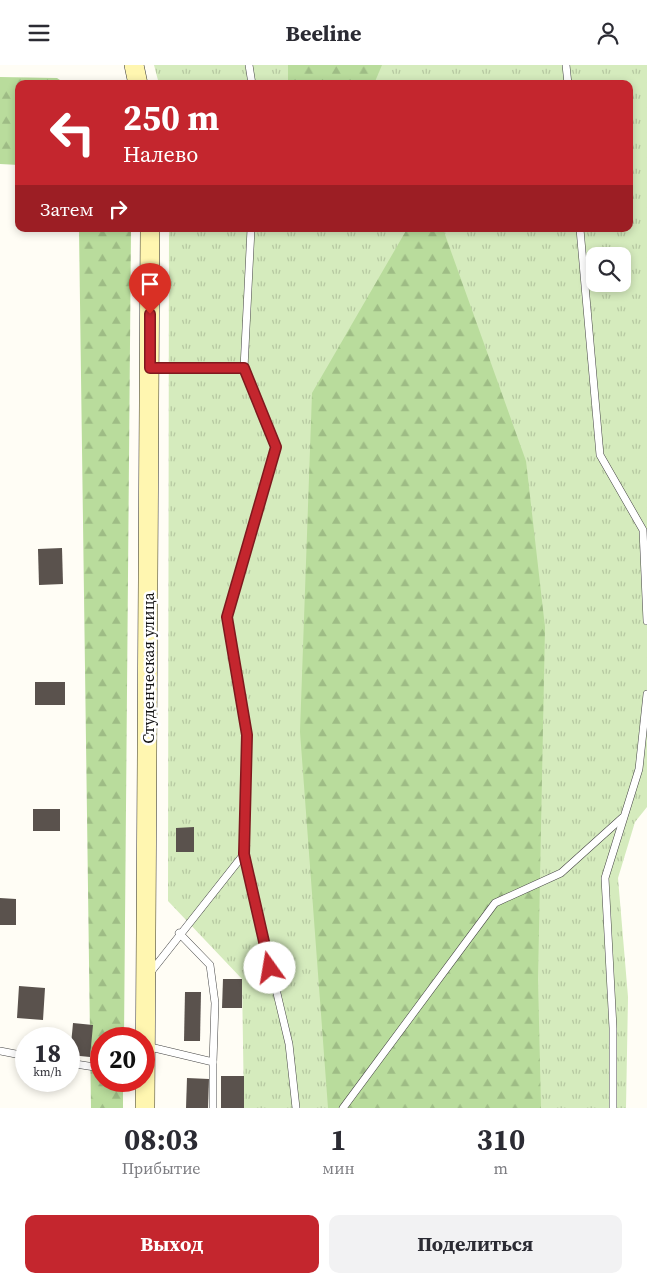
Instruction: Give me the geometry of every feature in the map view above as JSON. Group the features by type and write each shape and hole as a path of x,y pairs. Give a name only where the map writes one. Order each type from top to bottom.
{"main road":[{"path":"134,65 137,80"},
{"name":"Студенческая улица","path":"146,1027 150,232"},
{"name":"Студенческая улица","path":"145,1092 145,1108"}],"lane":[{"path":"248,65 251,80"},
{"path":"566,65 568,80"},
{"path":"251,232 244,368 276,447 227,617 247,735 244,854 288,1044 296,1108"},
{"path":"580,232 600,455 643,530 647,621"},
{"path":"150,368 244,368"},
{"path":"613,1108 613,1028 605,877 622,818 639,769 647,694"},
{"path":"343,1108 495,903 561,873 622,818"},
{"path":"146,978 179,933 244,854"},
{"path":"179,933 210,965 215,1003 214,1108"},
{"path":"155,1048 213,1062"},
{"path":"0,1051 15,1053"}],"green space":[{"path":"154,65 647,65 647,728 643,716 647,732 647,807 635,822 618,878 628,997 626,1108 244,1108 242,979 168,901 169,232 633,232 633,80 158,80"},
{"path":"288,65 382,65 376,80 288,80"},
{"path":"0,77 57,78 60,80 15,80 15,165 0,164"},
{"path":"79,232 131,232 124,1027 90,1027 90,1035"},
{"path":"405,232 444,232 526,461 545,627 538,979 541,1108 328,1108 300,732 312,393"},
{"path":"91,1092 123,1092 123,1108 91,1108"}],"building":[{"path":"62,548 63,584 39,585 38,549"},
{"path":"35,682 65,682 65,705 35,705"},
{"path":"33,809 60,809 60,831 33,831"},
{"path":"194,827 194,852 176,852 176,828"},
{"path":"0,898 16,899 16,925 0,925"},
{"path":"223,979 242,979 242,1008 222,1008"},
{"path":"19,986 45,988 43,1020 17,1018"},
{"path":"185,992 201,992 200,1041 184,1041"},
{"path":"73,1023 93,1025 93,1027 90,1027 90,1057 80,1056 80,1027 73,1027"},
{"path":"221,1076 244,1076 244,1108 221,1108"},
{"path":"187,1078 209,1079 208,1108 186,1108"}],"route":[{"path":"150,314 150,368 244,368 276,447 227,617 247,735 244,854 270,968"}]}
